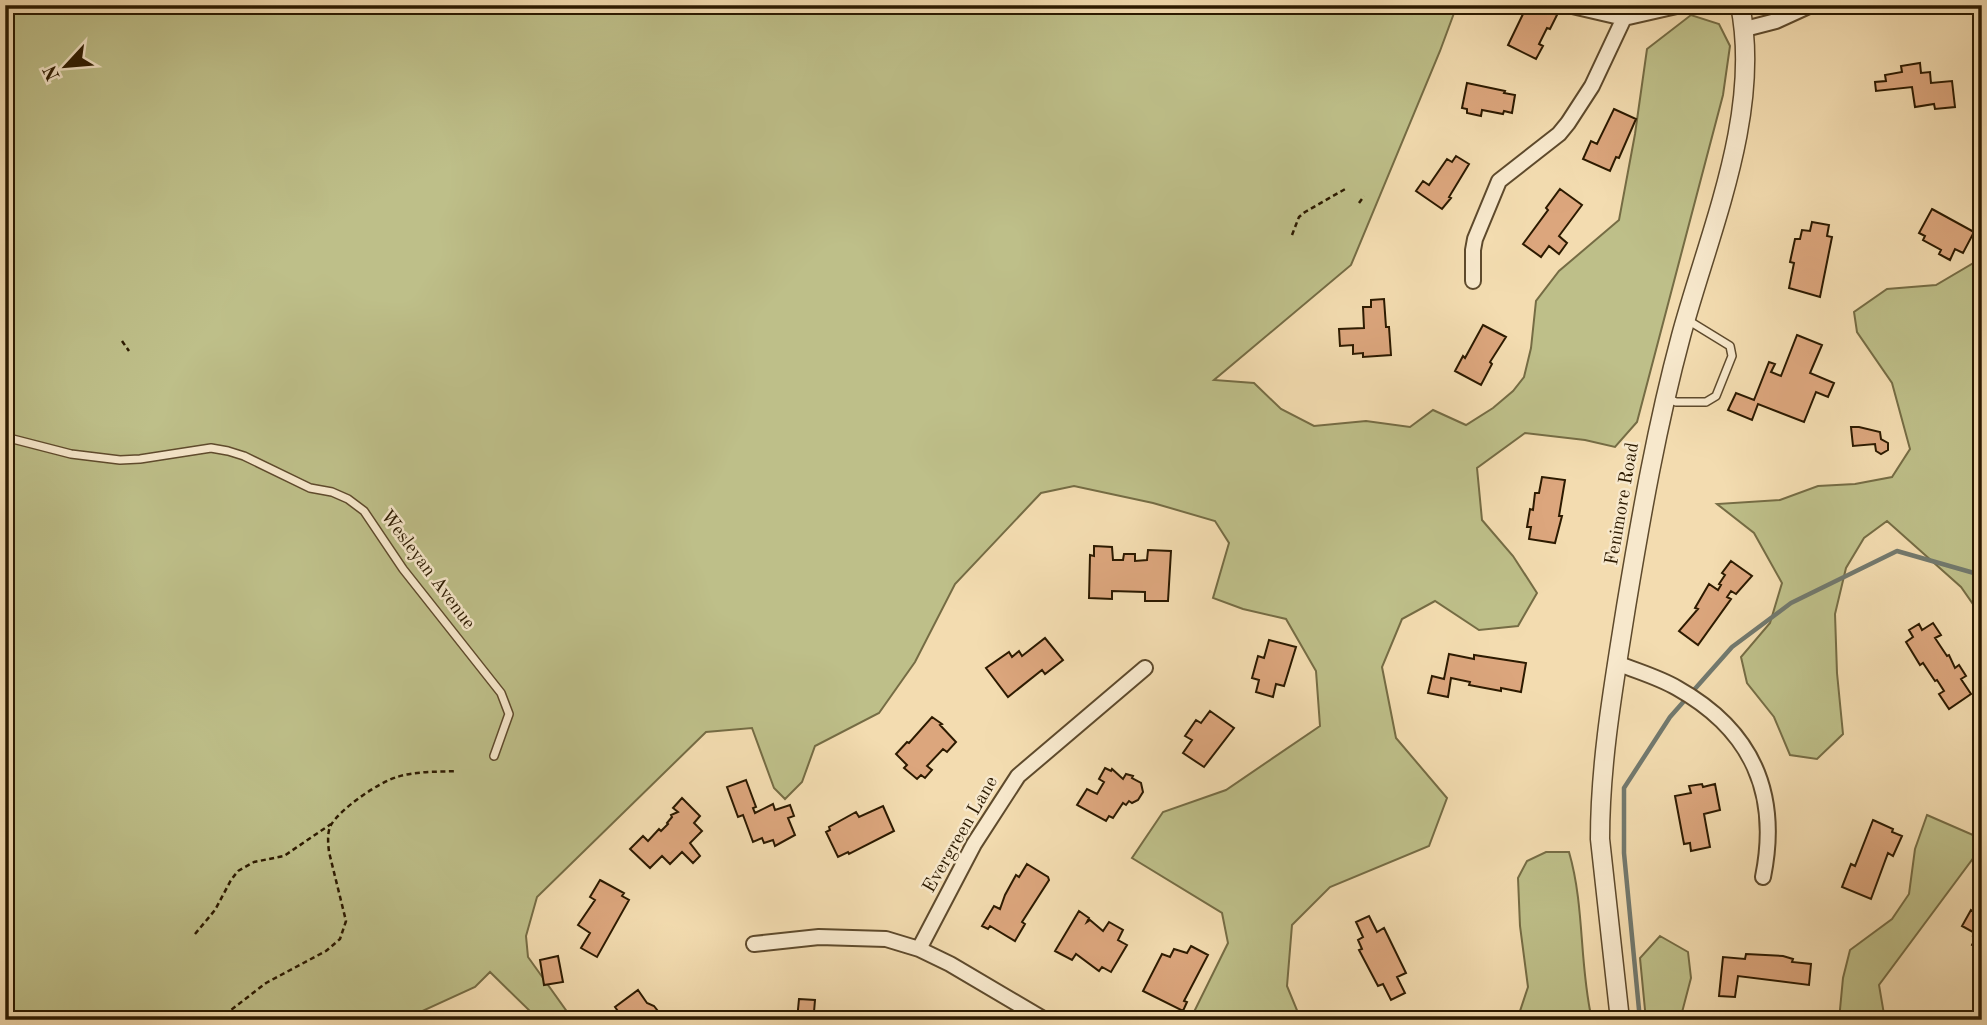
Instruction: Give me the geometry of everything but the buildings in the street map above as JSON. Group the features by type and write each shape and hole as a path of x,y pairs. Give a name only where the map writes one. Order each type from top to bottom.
{"street":[{"path":"1567,5 1624,18 1681,5"},
{"name":"Fenimore Road","path":"1620,1020 1600,839 1600,813 1617,663 1646,491 1686,319 1731,161 1744,99 1745,29 1741,5"},
{"path":"1745,29 1776,21 1805,6"},
{"path":"1473,281 1472,250 1499,181 1559,134 1568,123 1592,86 1624,18"},
{"path":"1617,663 1676,687 1697,701 1726,723 1746,750 1765,792 1768,853 1763,877"},
{"name":"Evergreen Lane","path":"919,949 974,844 1018,776 1145,668"},
{"path":"754,944 818,937 886,939 919,949 950,964 1045,1020"}],"lane":[{"path":"1667,398 1676,402 1706,402 1716,397 1732,356 1730,346 1686,319"},
{"name":"Wesleyan Avenue","path":"5,437 71,454 120,460 140,460 211,448 228,451 310,488 332,492 348,499 364,511 402,569 501,693 509,714 494,756"}],"path":[{"path":"1292,234 1299,217 1347,188"},
{"path":"1359,203 1364,196"},
{"path":"122,341 129,351"},
{"path":"195,934 215,910 231,880 254,862 284,856 331,824 353,803 398,776 457,771"},
{"path":"218,1020 259,988 326,951 340,939 346,921 329,852 331,824"}],"green space":[{"path":"5,5 1457,5 1351,265 1214,380 1254,383 1281,409 1314,426 1366,421 1410,427 1433,410 1466,425 1513,391 1524,377 1531,348 1536,301 1559,271 1619,220 1647,49 1691,15 1719,24 1730,46 1723,95 1637,422 1615,447 1585,440 1525,433 1477,468 1482,520 1513,556 1537,593 1518,626 1479,630 1435,601 1402,619 1382,667 1396,738 1447,798 1429,846 1330,887 1292,925 1287,986 1301,1020 1190,1020 1228,943 1222,913 1132,858 1163,812 1226,790 1320,726 1316,671 1286,619 1243,609 1213,598 1229,543 1215,521 1153,503 1074,486 1041,493 955,584 915,662 879,713 815,746 802,782 785,799 774,788 752,728 706,732 537,897 526,936 528,957 573,1020 535,1020 532,1013 490,972 475,987 420,1012 412,1020 5,1020"},
{"path":"1982,258 1982,617 1961,587 1887,521 1864,538 1846,568 1835,614 1843,734 1817,759 1790,755 1774,717 1747,683 1741,657 1770,623 1782,583 1754,533 1717,504 1780,500 1818,486 1855,484 1892,477 1910,449 1892,383 1857,332 1854,312 1887,289 1936,285"},
{"path":"1927,815 1973,835 1977,853 1879,985 1885,1020 1839,1020 1843,978 1850,950 1892,919 1909,894 1915,849"},
{"path":"1546,852 1569,852 1578,894 1585,978 1592,1020 1517,1020 1528,987 1520,926 1518,878 1527,861"},
{"path":"1660,936 1688,952 1691,978 1680,1020 1646,1020 1640,958"}],"waterway":[{"path":"1640,1020 1624,853 1624,788 1670,717 1732,647 1791,603 1897,551 1974,573 1982,570"}]}
